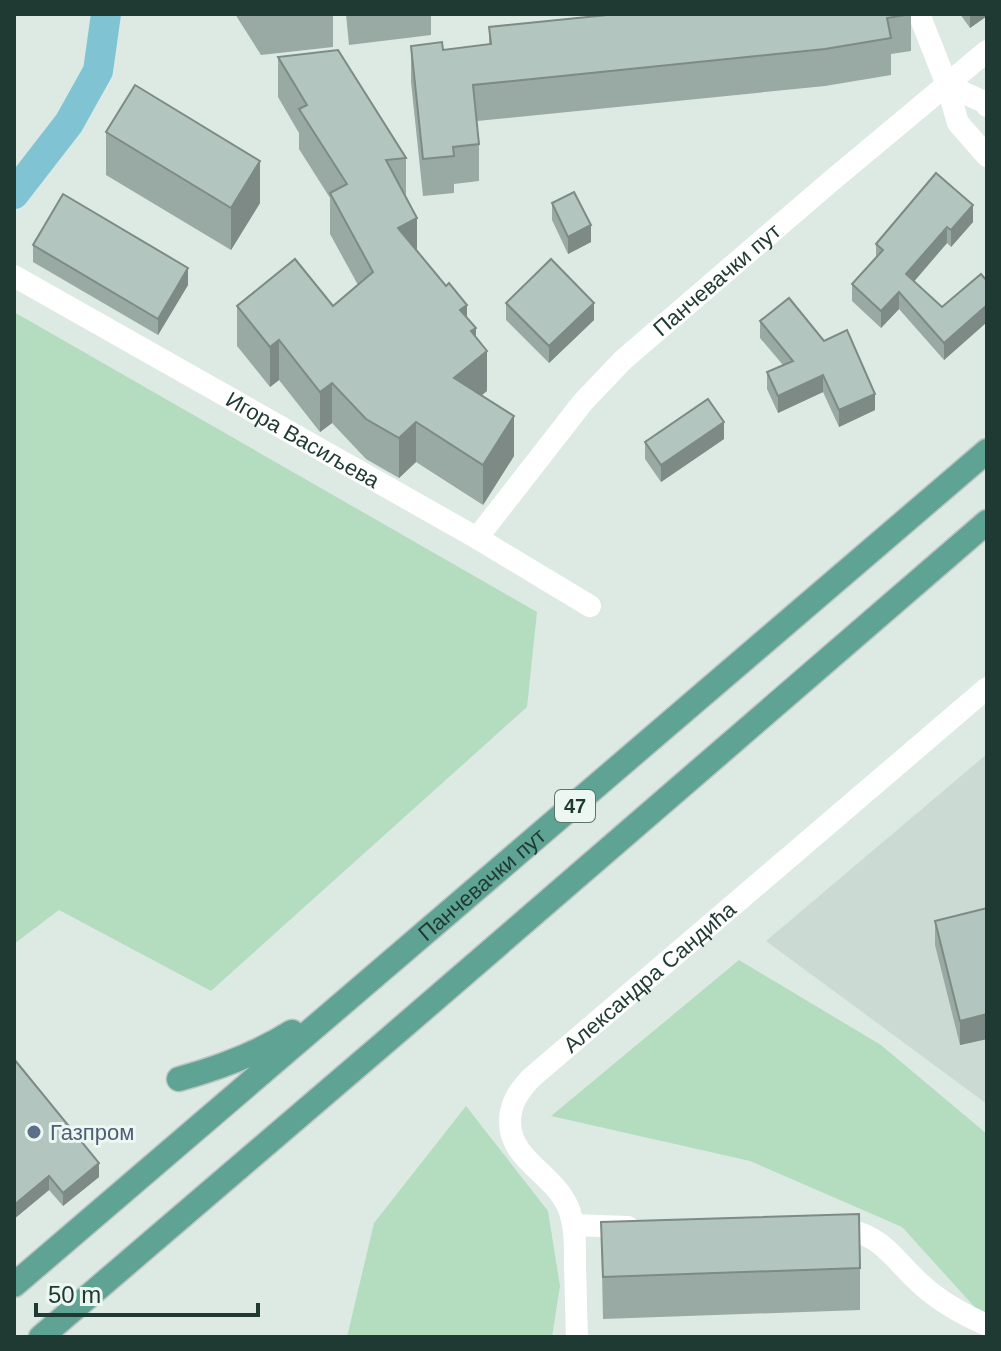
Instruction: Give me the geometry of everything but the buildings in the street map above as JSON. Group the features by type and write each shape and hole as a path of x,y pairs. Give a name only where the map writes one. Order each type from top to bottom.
{"main road":[{"name":"Панчевачки пут","path":"14,1285 987,451"},
{"name":"47","path":"41,1337 987,522"},
{"path":"179,1079 220,1068 269,1046 356,993"}],"street":[{"path":"919,14 947,85 958,123 987,156"},
{"name":"Панчевачки пут","path":"477,538 583,402 623,360 987,51"},
{"path":"947,85 987,106"},
{"name":"Игора Васиљева","path":"14,276 477,538 590,606"},
{"name":"Александра Сандића","path":"577,1337 573,1225 568,1206 558,1190 518,1150 510,1132 510,1113 517,1094 531,1078 987,688"},
{"path":"573,1225 651,1228"},
{"path":"806,1230 854,1230 871,1237 924,1287 980,1328"}],"shaded area":[{"path":"987,754 987,1104 766,941"}],"green space":[{"path":"14,312 537,612 527,707 211,991 59,910 14,944"},
{"path":"739,960 881,1045 987,1134 987,1316 980,1313 902,1227 750,1161 551,1116"},
{"path":"466,1106 548,1211 560,1286 552,1337 347,1337 374,1223"}],"waterway":[{"path":"14,194 69,123 98,71 106,14"}],"place":[{"name":"Газпром","path":"34,1132"}]}
